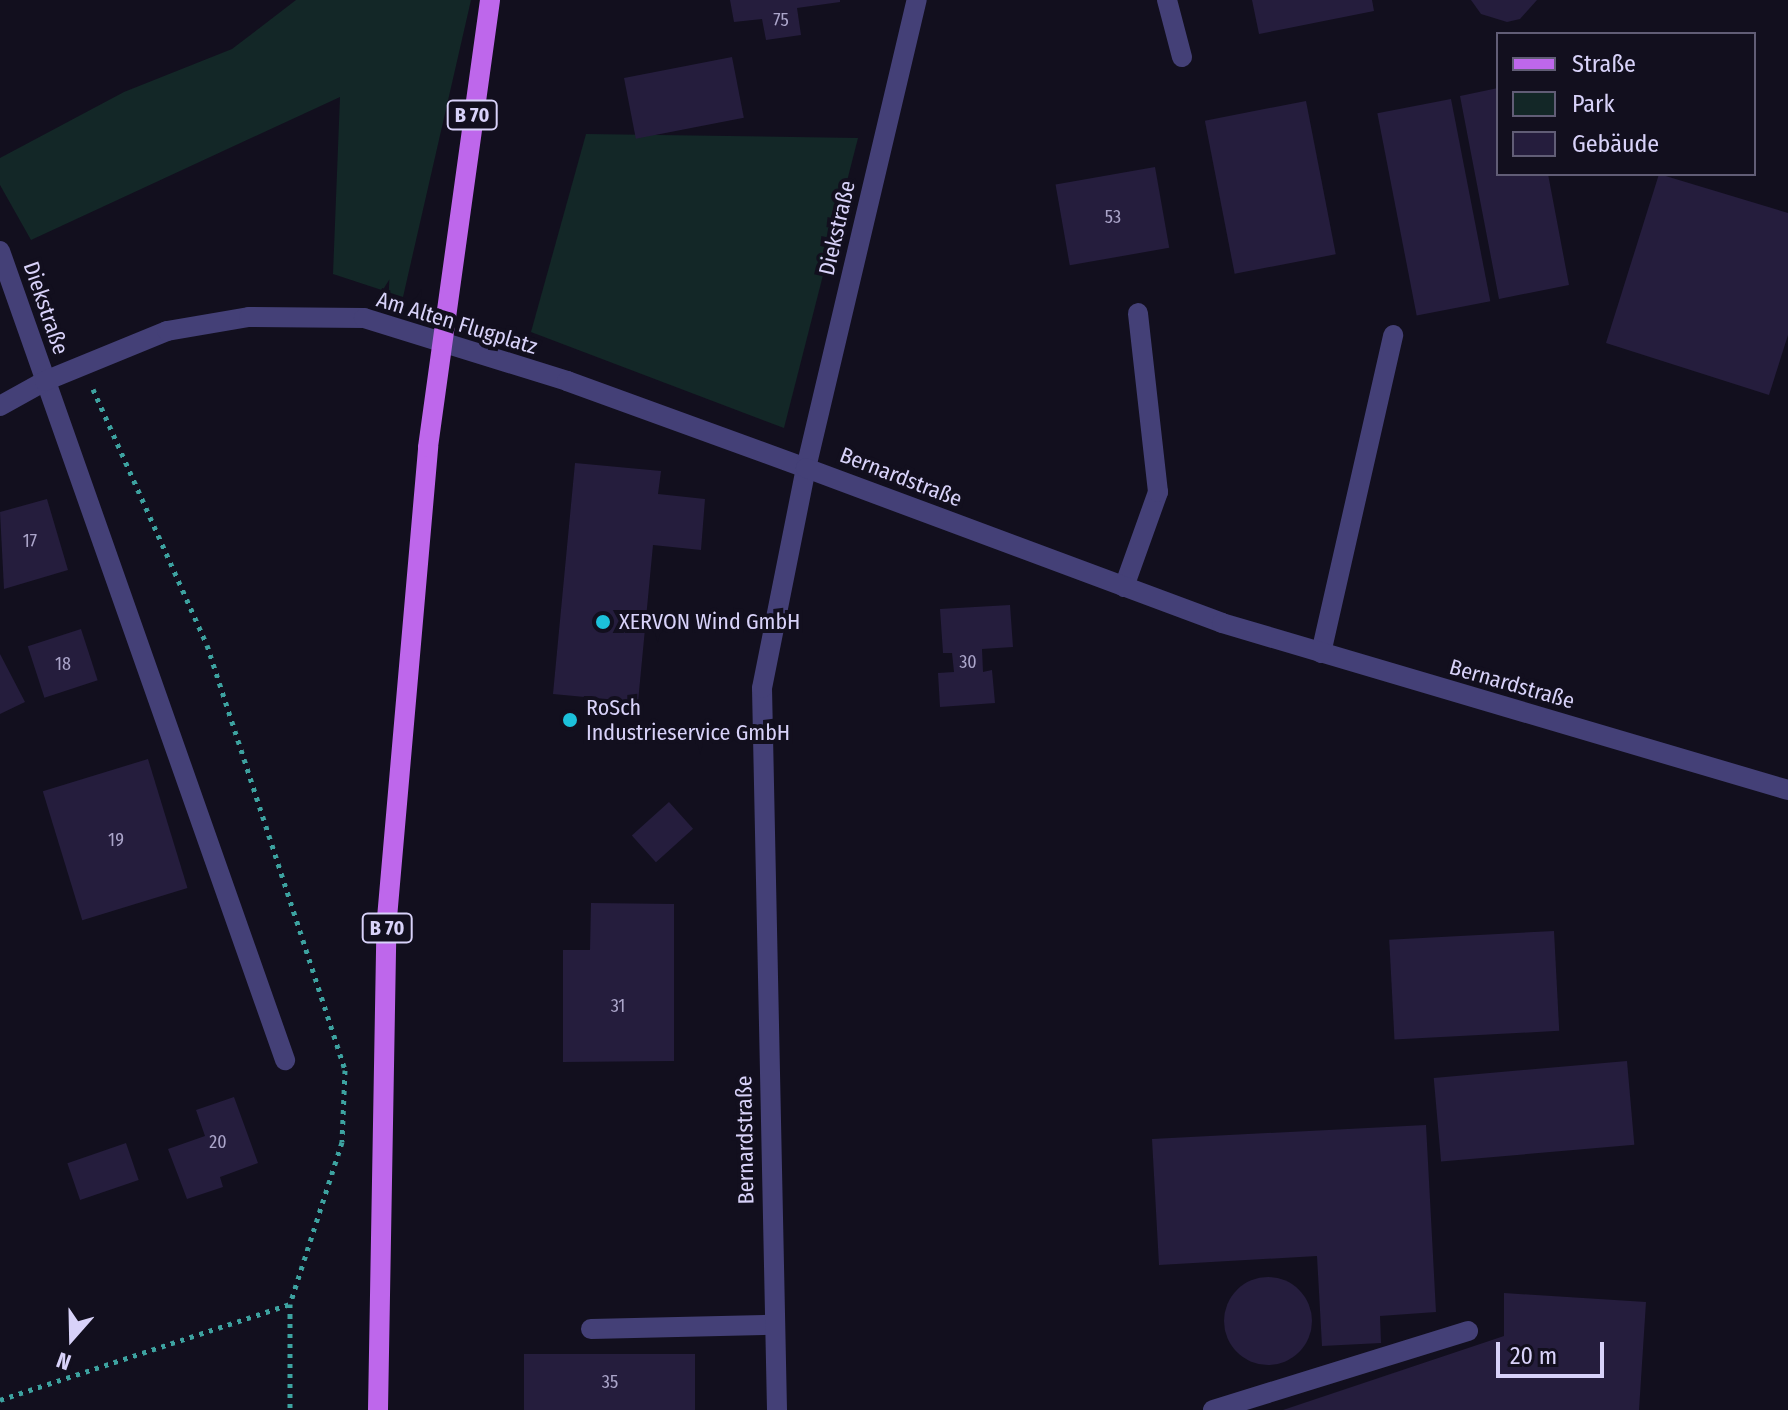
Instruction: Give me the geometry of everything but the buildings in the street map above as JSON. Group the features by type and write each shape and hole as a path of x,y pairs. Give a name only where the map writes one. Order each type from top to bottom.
{"main road":[{"name":"B 70","path":"378,1410 387,918 428,447 455,230 490,0"}],"street":[{"name":"Diekstraße","path":"806,468 917,0"},
{"path":"1167,0 1182,57"},
{"name":"Diekstraße","path":"0,251 285,1060"},
{"path":"1124,587 1158,492 1138,313"},
{"name":"Am Alten Flugplatz","path":"0,406 45,381 167,331 249,317 364,318 567,381 806,468"},
{"path":"1321,653 1393,335"},
{"name":"Bernardstraße","path":"777,1410 762,688 806,468 1124,587 1321,653 1788,790"},
{"path":"591,1329 774,1325"},
{"path":"1213,1410 1468,1331"}],"path":[{"path":"0,1400 290,1304"}],"green space":[{"path":"296,0 471,0 403,297 333,274 340,97 31,240 0,185 0,158 124,92 232,49"},
{"path":"586,134 858,138 784,428 531,332"}],"place":[{"name":"XERVON Wind GmbH","path":"603,622"},
{"name":"RoSch Industrieservice GmbH","path":"570,720"}]}
